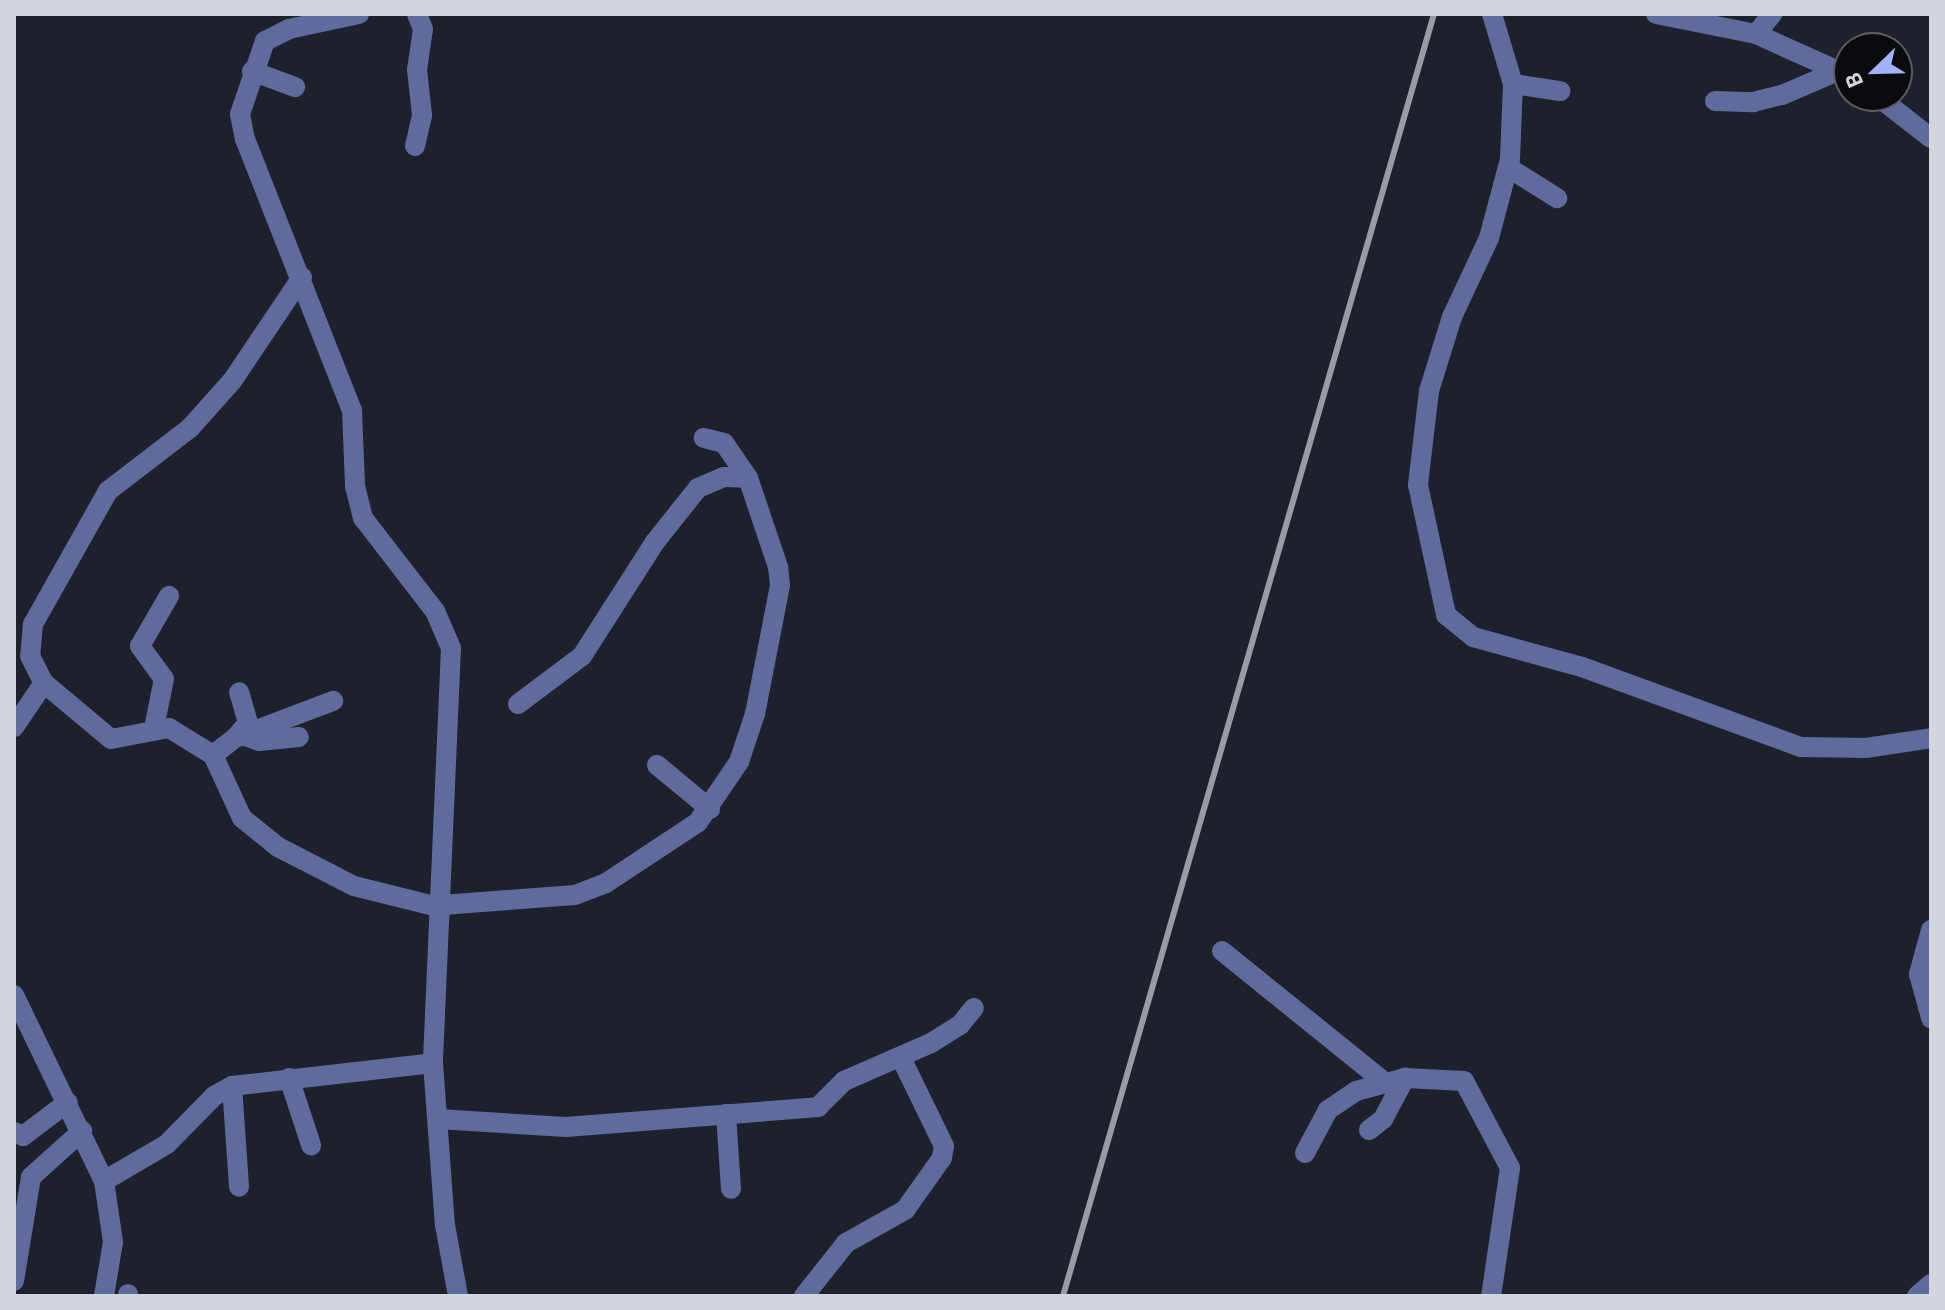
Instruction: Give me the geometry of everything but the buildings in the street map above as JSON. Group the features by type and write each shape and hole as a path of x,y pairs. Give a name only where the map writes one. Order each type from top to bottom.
{"street":[{"path":"359,14 271,36 260,47 252,71 242,102 241,127 352,410 355,486 363,518 435,611 451,648 433,1063 445,1225 458,1296"},
{"path":"415,146 422,115 417,70 423,29 417,14"},
{"path":"1492,14 1513,84 1509,168 1489,238 1449,325 1424,427 1419,497 1443,605 1452,624 1473,637 1582,667 1801,747 1866,748 1931,738"},
{"path":"1656,14 1756,34 1833,68"},
{"path":"1756,34 1772,14"},
{"path":"252,71 295,87"},
{"path":"1715,101 1753,102 1833,77"},
{"path":"1513,84 1560,91"},
{"path":"1898,112 1931,138"},
{"path":"1509,168 1557,198"},
{"path":"302,277 232,381 190,428 108,491 33,624 30,656 44,683 111,739 155,726 175,730 213,755 242,818 270,842 354,886 442,906 592,890 679,838 710,809 748,741 780,585 775,551 748,478 724,443 704,438"},
{"path":"518,704 582,656 655,542 698,488 724,477 748,478"},
{"path":"155,726 164,679 140,646 169,596"},
{"path":"14,727 44,683"},
{"path":"238,737 248,723 239,692"},
{"path":"213,755 238,737 333,701"},
{"path":"155,726 177,703"},
{"path":"238,737 259,741 299,737"},
{"path":"657,765 710,809"},
{"path":"1931,930 1919,974 1931,1018"},
{"path":"1222,951 1383,1081"},
{"path":"14,995 104,1181 113,1242 104,1296"},
{"path":"438,1119 566,1127 818,1107 844,1081 901,1058 960,1025 974,1008"},
{"path":"804,1296 846,1243 905,1210 942,1158 944,1146 901,1058"},
{"path":"104,1181 167,1144 214,1096 232,1086 433,1063"},
{"path":"1305,1153 1328,1110 1383,1081 1452,1076 1464,1081 1506,1156 1511,1181 1491,1296"},
{"path":"289,1078 311,1145"},
{"path":"1369,1130 1383,1119 1405,1078"},
{"path":"232,1086 239,1187"},
{"path":"14,1132 23,1136 68,1102"},
{"path":"726,1114 731,1189"},
{"path":"14,1281 21,1184 82,1131"},
{"path":"1917,1296 1931,1284"}],"railway":[{"path":"1063,1296 1434,14"}]}
